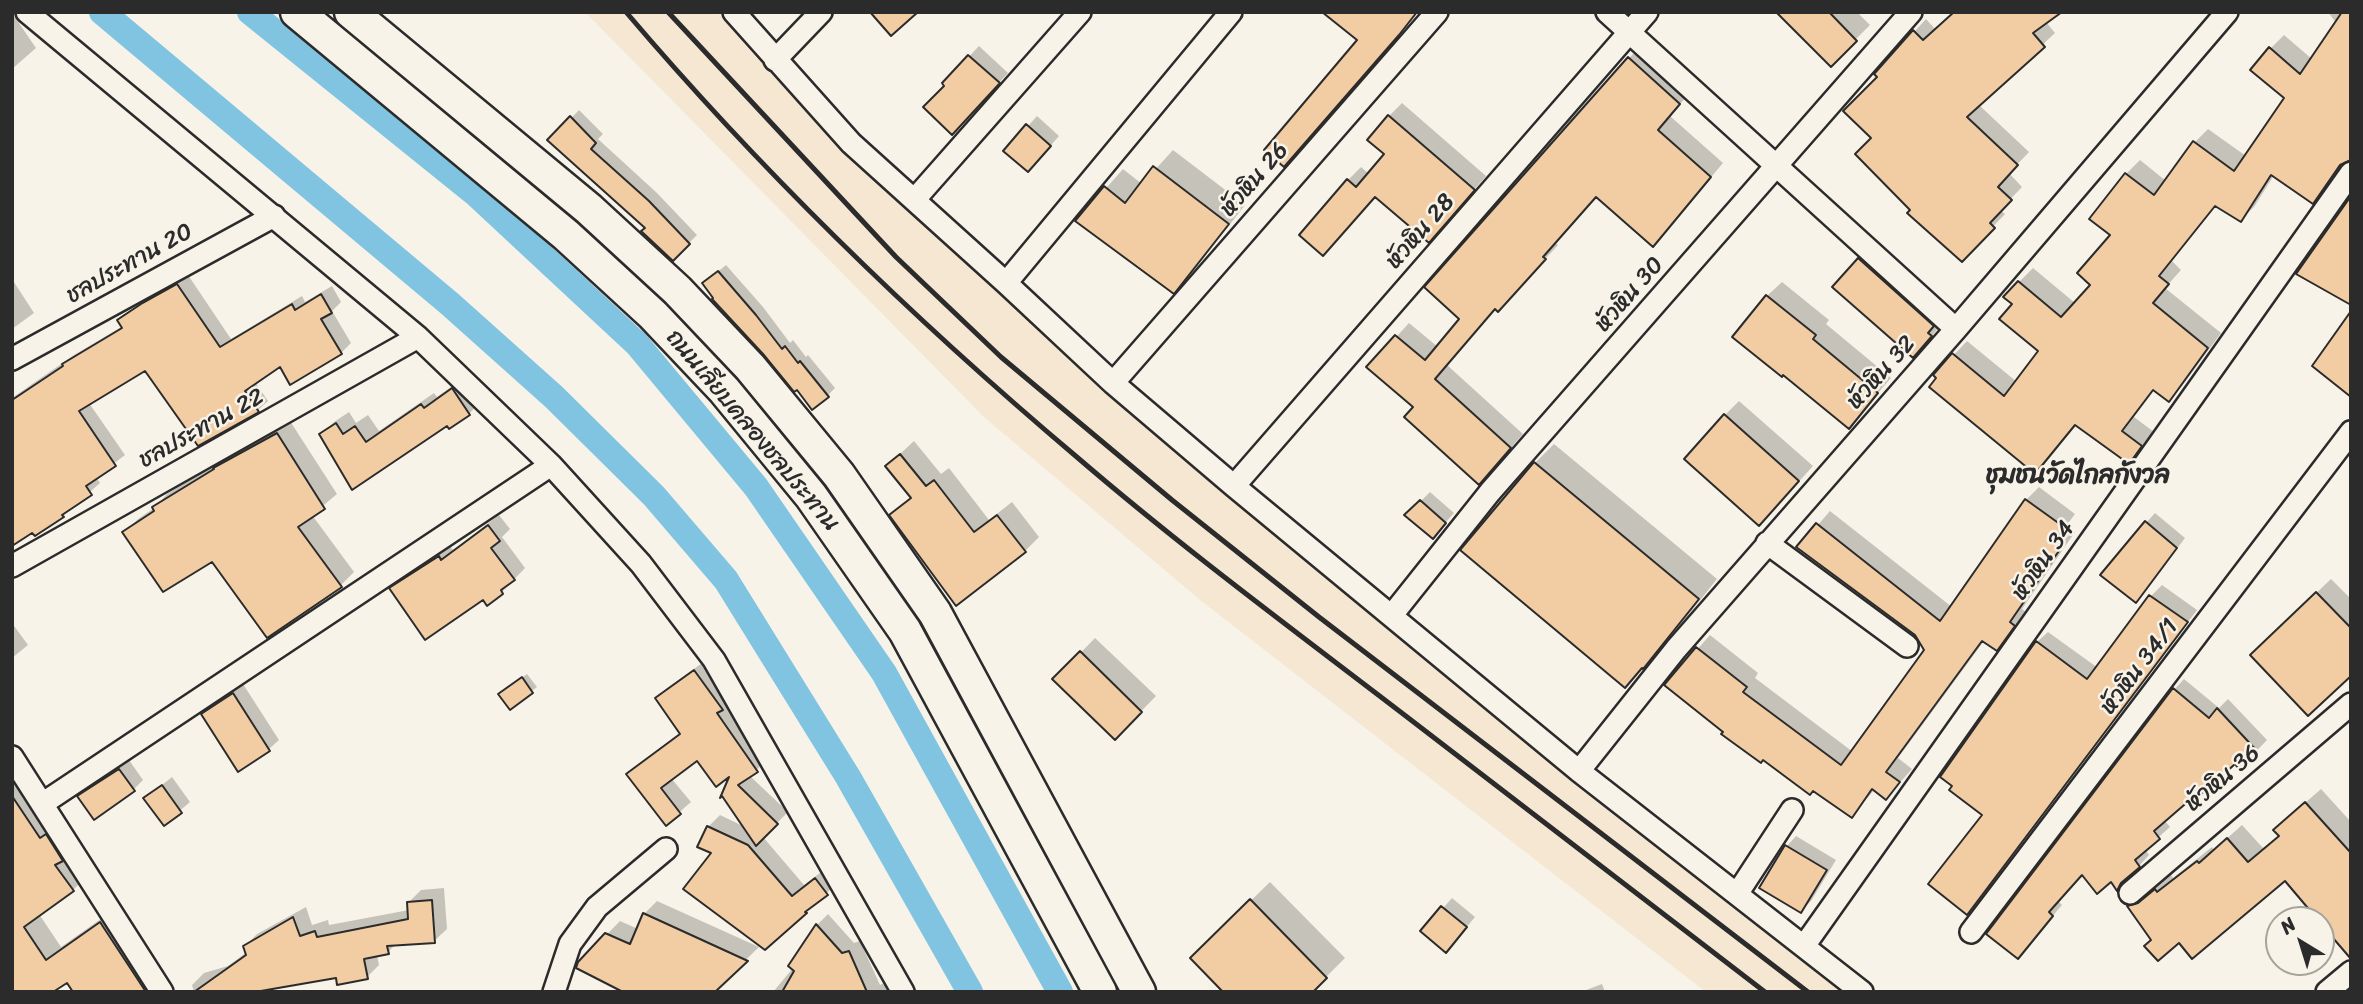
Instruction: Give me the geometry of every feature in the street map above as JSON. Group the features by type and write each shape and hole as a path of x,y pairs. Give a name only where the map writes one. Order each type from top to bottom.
{"street":[{"path":"27,12 418,337 551,465 641,564 713,660 903,992"},
{"name":"ถนนเลียบคลองชลประทาน","path":"297,12 566,235 653,314 724,390 811,496 905,631 1100,992"},
{"name":"ถนนเลียบคลองชลประทาน","path":"351,12 589,209 677,290 750,367 839,475 934,613 1139,992"},
{"path":"733,12 851,143 1112,383 1579,771 1862,992"},
{"path":"775,60 821,12"},
{"path":"915,199 1080,12"},
{"path":"1006,283 1231,12"},
{"name":"หัวหิน 26","path":"1112,383 1437,12"},
{"path":"1606,12 1956,329"},
{"name":"หัวหิน 28","path":"1234,486 1647,12"},
{"name":"หัวหิน 30","path":"1392,615 1490,492 1911,12"},
{"name":"หัวหิน 32","path":"1579,771 1676,649 1767,542 1956,329 2227,12"},
{"name":"หัวหิน 34","path":"1804,946 2351,173"},
{"name":"ชลประทาน 20","path":"12,359 274,216"},
{"name":"ชลประทาน 22","path":"12,566 418,337"},
{"name":"หัวหิน 34/1","path":"1971,932 2351,432"},
{"path":"42,804 551,465"},
{"path":"1767,542 1907,646"},
{"name":"หัวหิน 36","path":"2130,893 2351,704"},
{"path":"12,757 162,992"},
{"path":"1737,894 1792,810"},
{"path":"554,992 570,944 597,907 666,849"},
{"path":"2327,992 2351,972"}],"shaded area":[{"path":"585,12 717,12 849,157 1078,366 1317,570 1851,992 1706,992 1200,600 984,417"}],"building":[{"path":"870,12 918,12 891,36"},
{"path":"1322,12 1417,12 1284,167 1264,150 1357,40"},
{"path":"1776,12 1829,12 1857,41 1831,67"},
{"path":"1954,12 2062,12 2033,33 2045,47 1967,117 2018,165 1998,187 2012,200 1990,223 1995,228 1962,262 1907,213 1910,210 1855,154 1871,138 1843,111 1877,77 1874,74 1913,30 1923,40"},
{"path":"2342,12 2351,12 2351,160 2340,165 2313,204 2271,175 2241,222 2215,206 2159,276 2169,284 2153,303 2208,348 2169,402 2153,390 2122,431 2142,446 2129,464 2075,425 2035,474 1929,387 1936,378 1933,375 1952,353 2004,396 2038,351 1999,319 2012,304 2003,297 2018,281 2061,317 2090,285 2077,273 2110,235 2089,219 2125,173 2154,195 2193,141 2234,171 2284,98 2250,70 2269,47 2300,74"},
{"path":"968,55 1000,83 952,135 923,107 944,86 942,83"},
{"path":"1628,57 1680,104 1658,130 1711,177 1653,247 1596,197 1543,257 1546,259 1498,312 1495,309 1435,379 1511,448 1479,485 1404,417 1413,407 1366,367 1395,335 1425,360 1459,319 1424,287"},
{"path":"1388,115 1475,190 1429,243 1375,197 1323,256 1299,235 1347,179 1356,187 1384,154 1367,140"},
{"path":"570,116 596,143 591,149 649,201 690,244 673,261 641,231 645,228 547,140"},
{"path":"1026,124 1051,146 1028,172 1003,151"},
{"path":"1153,166 1229,224 1174,294 1075,221 1104,186 1125,203"},
{"path":"2351,196 2351,305 2296,274"},
{"path":"1858,258 1934,326 1928,333 1932,336 1913,358 1832,287"},
{"path":"718,271 782,349 785,346 798,363 800,361 829,397 812,410 797,390 794,392 712,299 702,283"},
{"path":"177,284 220,347 292,304 295,310 321,294 332,313 321,319 342,354 290,385 280,367 245,391 259,412 198,446 145,371 79,411 116,466 86,486 92,495 62,515 64,517 35,536 32,533 12,546 12,400 63,366 62,364 122,328 117,320"},
{"path":"1766,295 1816,335 1813,339 1878,393 1849,429 1732,337"},
{"path":"2351,311 2351,397 2312,366"},
{"path":"452,388 470,415 449,429 447,426 352,490 319,434 336,423 343,434 355,426 366,442 421,404 424,408"},
{"path":"1724,414 1799,481 1759,526 1684,459"},
{"path":"277,433 325,509 298,527 342,587 267,638 212,562 163,592 122,532 154,511 152,507 213,468"},
{"path":"900,454 926,486 934,480 974,532 997,515 1026,552 956,606 889,515 911,498 885,466"},
{"path":"1534,462 1699,599 1625,688 1460,550"},
{"path":"2025,499 2064,527 2055,540 2063,545 2010,622 2015,626 1997,651 1982,641 1886,772 1900,782 1886,800 1872,789 1852,818 1813,791 1810,795 1763,760 1761,763 1721,734 1723,732 1664,685 1696,647 1747,687 1743,692 1841,765 1924,650 1915,635 1796,547 1816,523 1940,621"},
{"path":"1420,500 1446,523 1433,539 1404,515"},
{"path":"2145,521 2177,548 2136,603 2100,575"},
{"path":"488,525 500,541 491,548 515,580 501,590 503,594 487,606 483,600 425,640 389,588 439,556 441,560"},
{"path":"2316,592 2351,628 2351,676 2308,716 2250,655"},
{"path":"2149,595 2188,622 1967,915 1928,884 1982,815 1949,790 1952,786 1940,777 2036,641 2087,679"},
{"path":"1080,651 1142,712 1115,740 1052,679"},
{"path":"694,670 723,710 717,713 758,772 738,785 778,824 756,846 722,796 720,798 729,777 716,787 697,761 661,788 681,814 666,826 626,774 680,734 655,698"},
{"path":"522,677 533,693 510,710 498,694"},
{"path":"2173,688 2209,718 2217,708 2258,752 2240,770 2235,764 2193,802 2191,799 2154,831 2160,839 2135,860 2140,867 2121,883 2117,891 2111,882 2097,894 2082,875 2049,912 2053,916 2018,959 1986,934"},
{"path":"233,693 270,751 238,772 201,714"},
{"path":"119,769 135,791 94,820 77,796"},
{"path":"162,785 182,813 164,826 143,798"},
{"path":"12,796 40,838 46,834 63,861 55,865 74,891 24,927 46,960 100,922 146,992 73,992 67,983 53,992 12,992"},
{"path":"2305,802 2351,853 2351,959 2335,940 2335,906 2306,906 2285,881 2192,959 2179,943 2158,961 2144,946 2151,940 2127,906 2138,903 2155,889 2157,892 2197,861 2199,863 2227,838 2248,862 2279,836 2273,830"},
{"path":"707,826 748,845 792,896 815,878 828,895 805,912 807,913 765,950 683,889 711,853 697,847"},
{"path":"1785,845 1827,870 1801,913 1759,888"},
{"path":"1250,899 1327,978 1313,992 1223,992 1190,958"},
{"path":"432,900 435,943 387,946 389,954 364,959 368,979 337,985 336,978 255,992 194,992 246,955 243,946 293,917 300,936 315,931 317,937 408,919 407,902"},
{"path":"1441,906 1467,927 1446,953 1420,931"},
{"path":"643,913 748,961 715,992 623,992 576,968 578,962 605,933 630,944"},
{"path":"816,924 842,953 849,951 867,992 782,992 794,971 788,966"}],"waterway":[{"path":"102,12 450,304 554,397 654,496 726,580 848,777 970,992"},
{"path":"250,12 477,195 637,344 756,487 884,673 1060,992"}],"railway":[{"path":"626,12 678,72 787,188 901,300 1018,407 1201,559 1765,992"},
{"path":"668,12 896,257 1001,357 1172,500 1319,617 1808,992"}],"district":[{"name":"ชุมชนวัดไกลกังวล","path":"2078,476"}]}
